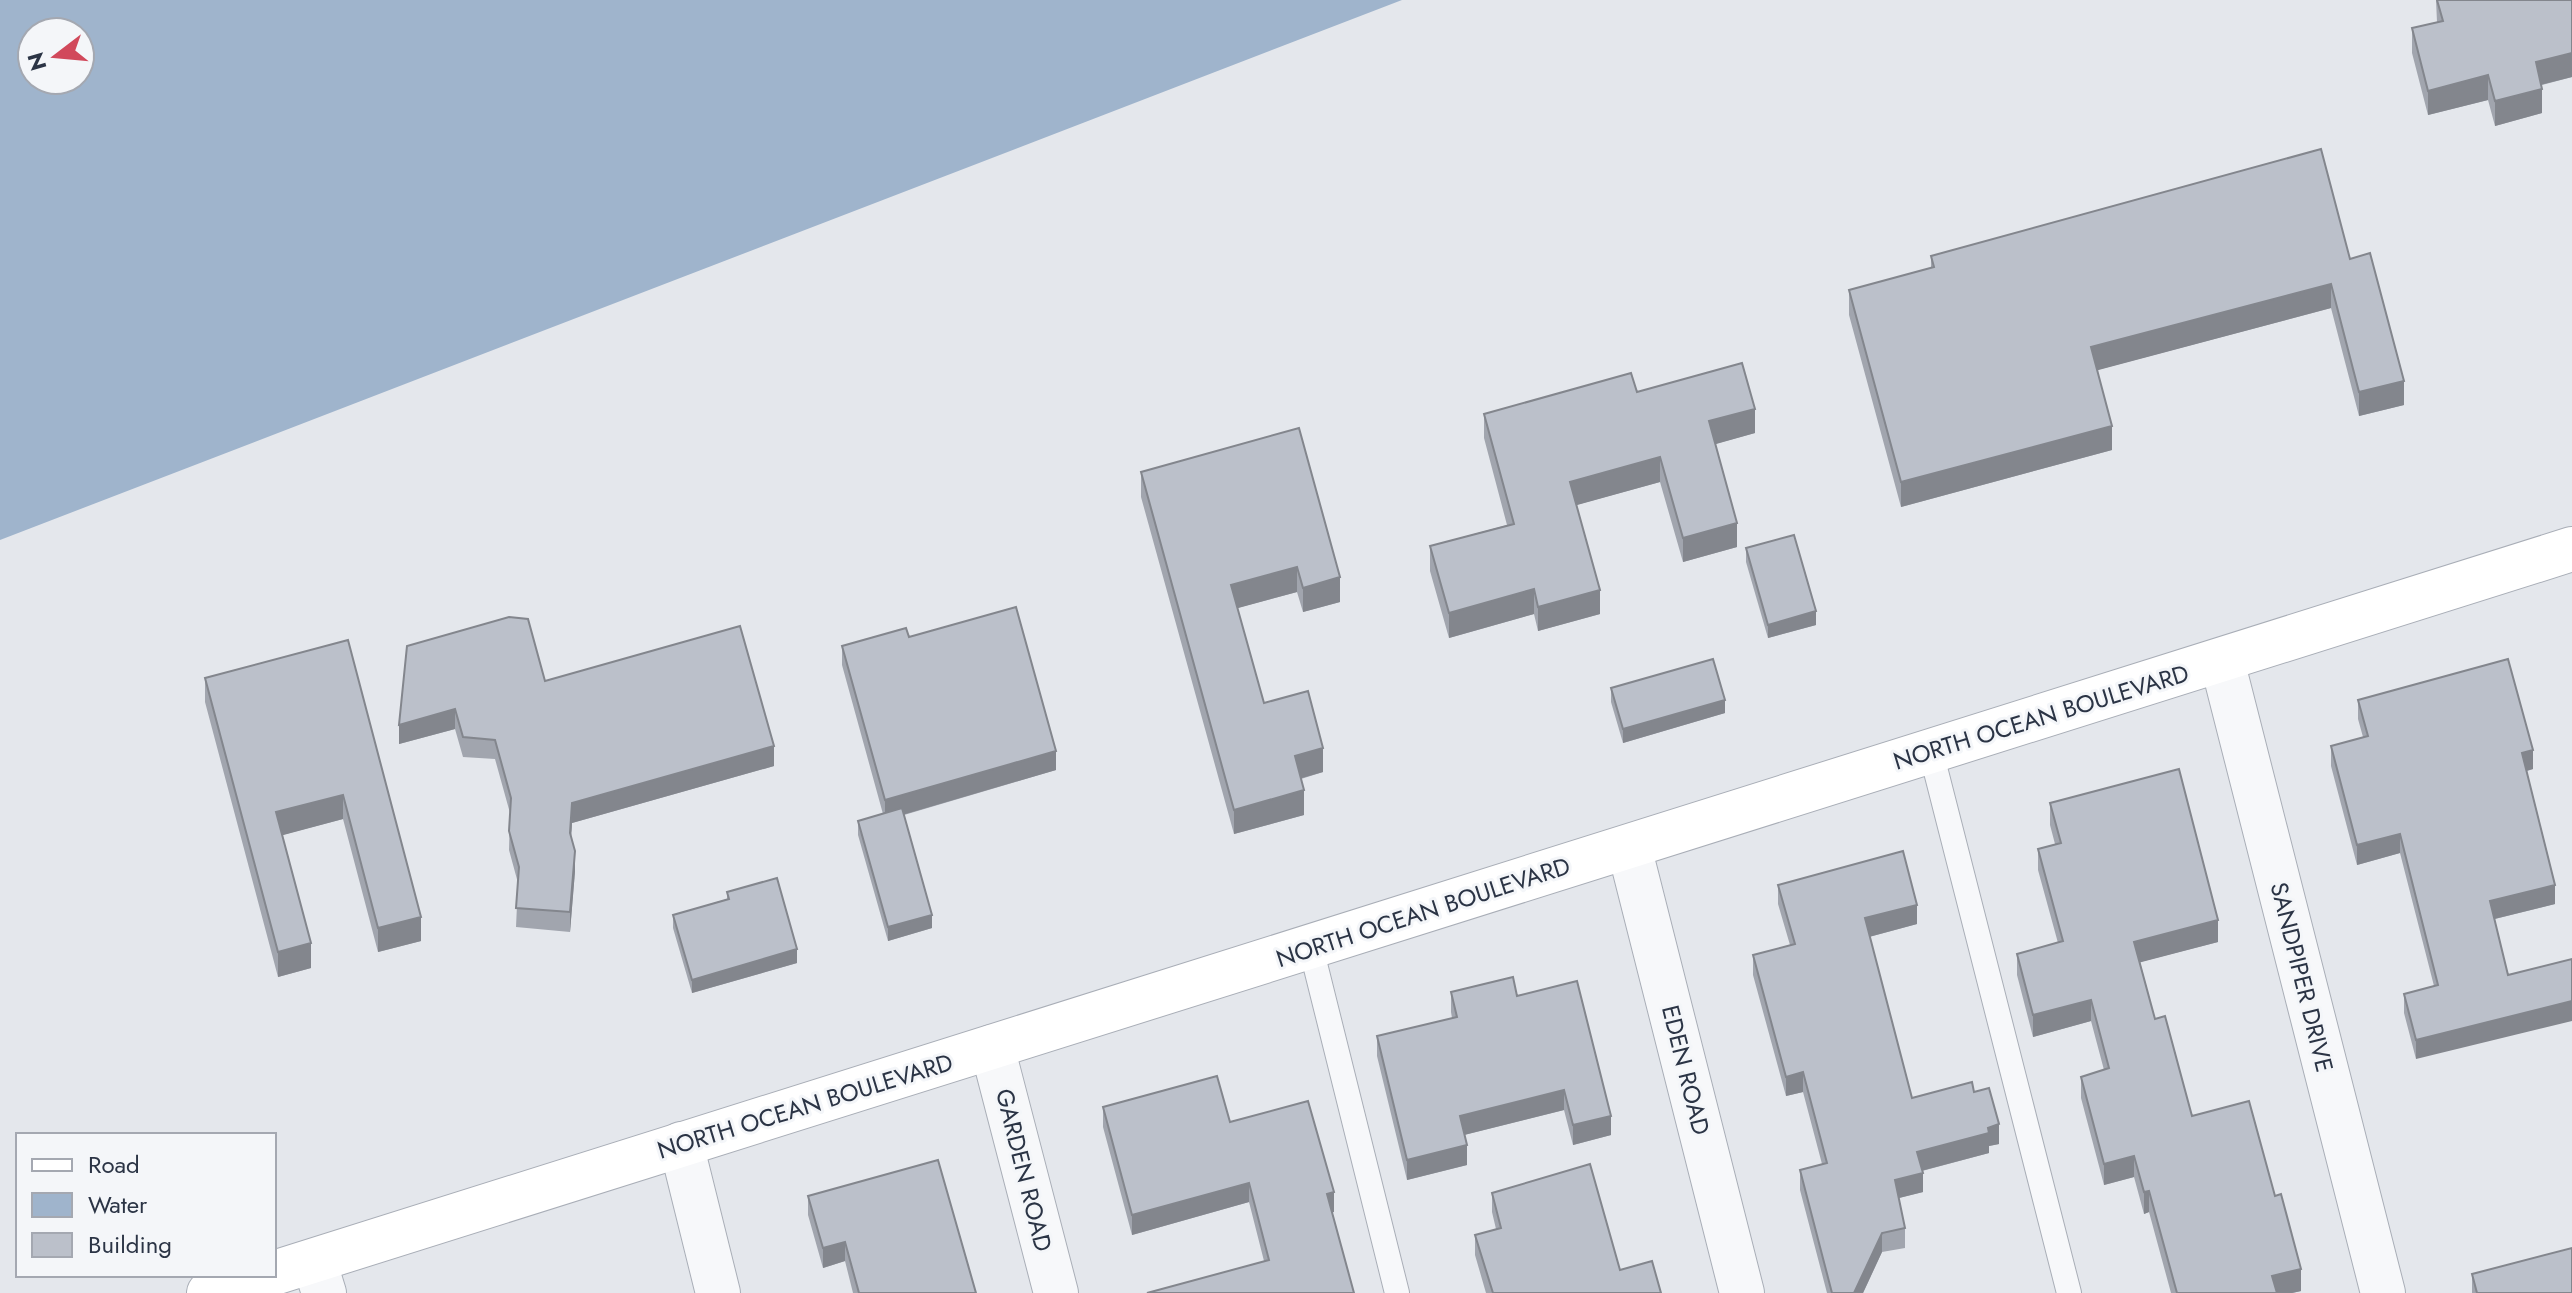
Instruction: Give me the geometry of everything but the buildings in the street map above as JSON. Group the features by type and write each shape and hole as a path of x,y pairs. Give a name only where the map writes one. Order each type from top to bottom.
{"street":[{"name":"NORTH OCEAN BOULEVARD","path":"304,1276 681,1144 2572,549"},
{"name":"SANDPIPER DRIVE","path":"2222,661 2383,1293"},
{"name":"EDEN ROAD","path":"1629,847 1742,1293"},
{"name":"GARDEN ROAD","path":"992,1047 1056,1293"},
{"path":"681,1144 718,1293"},
{"path":"209,1293 261,1277"}],"lane":[{"path":"1931,752 2069,1293"},
{"path":"1311,948 1397,1293"}],"water":[{"path":"0,0 1402,0 0,540"}]}
